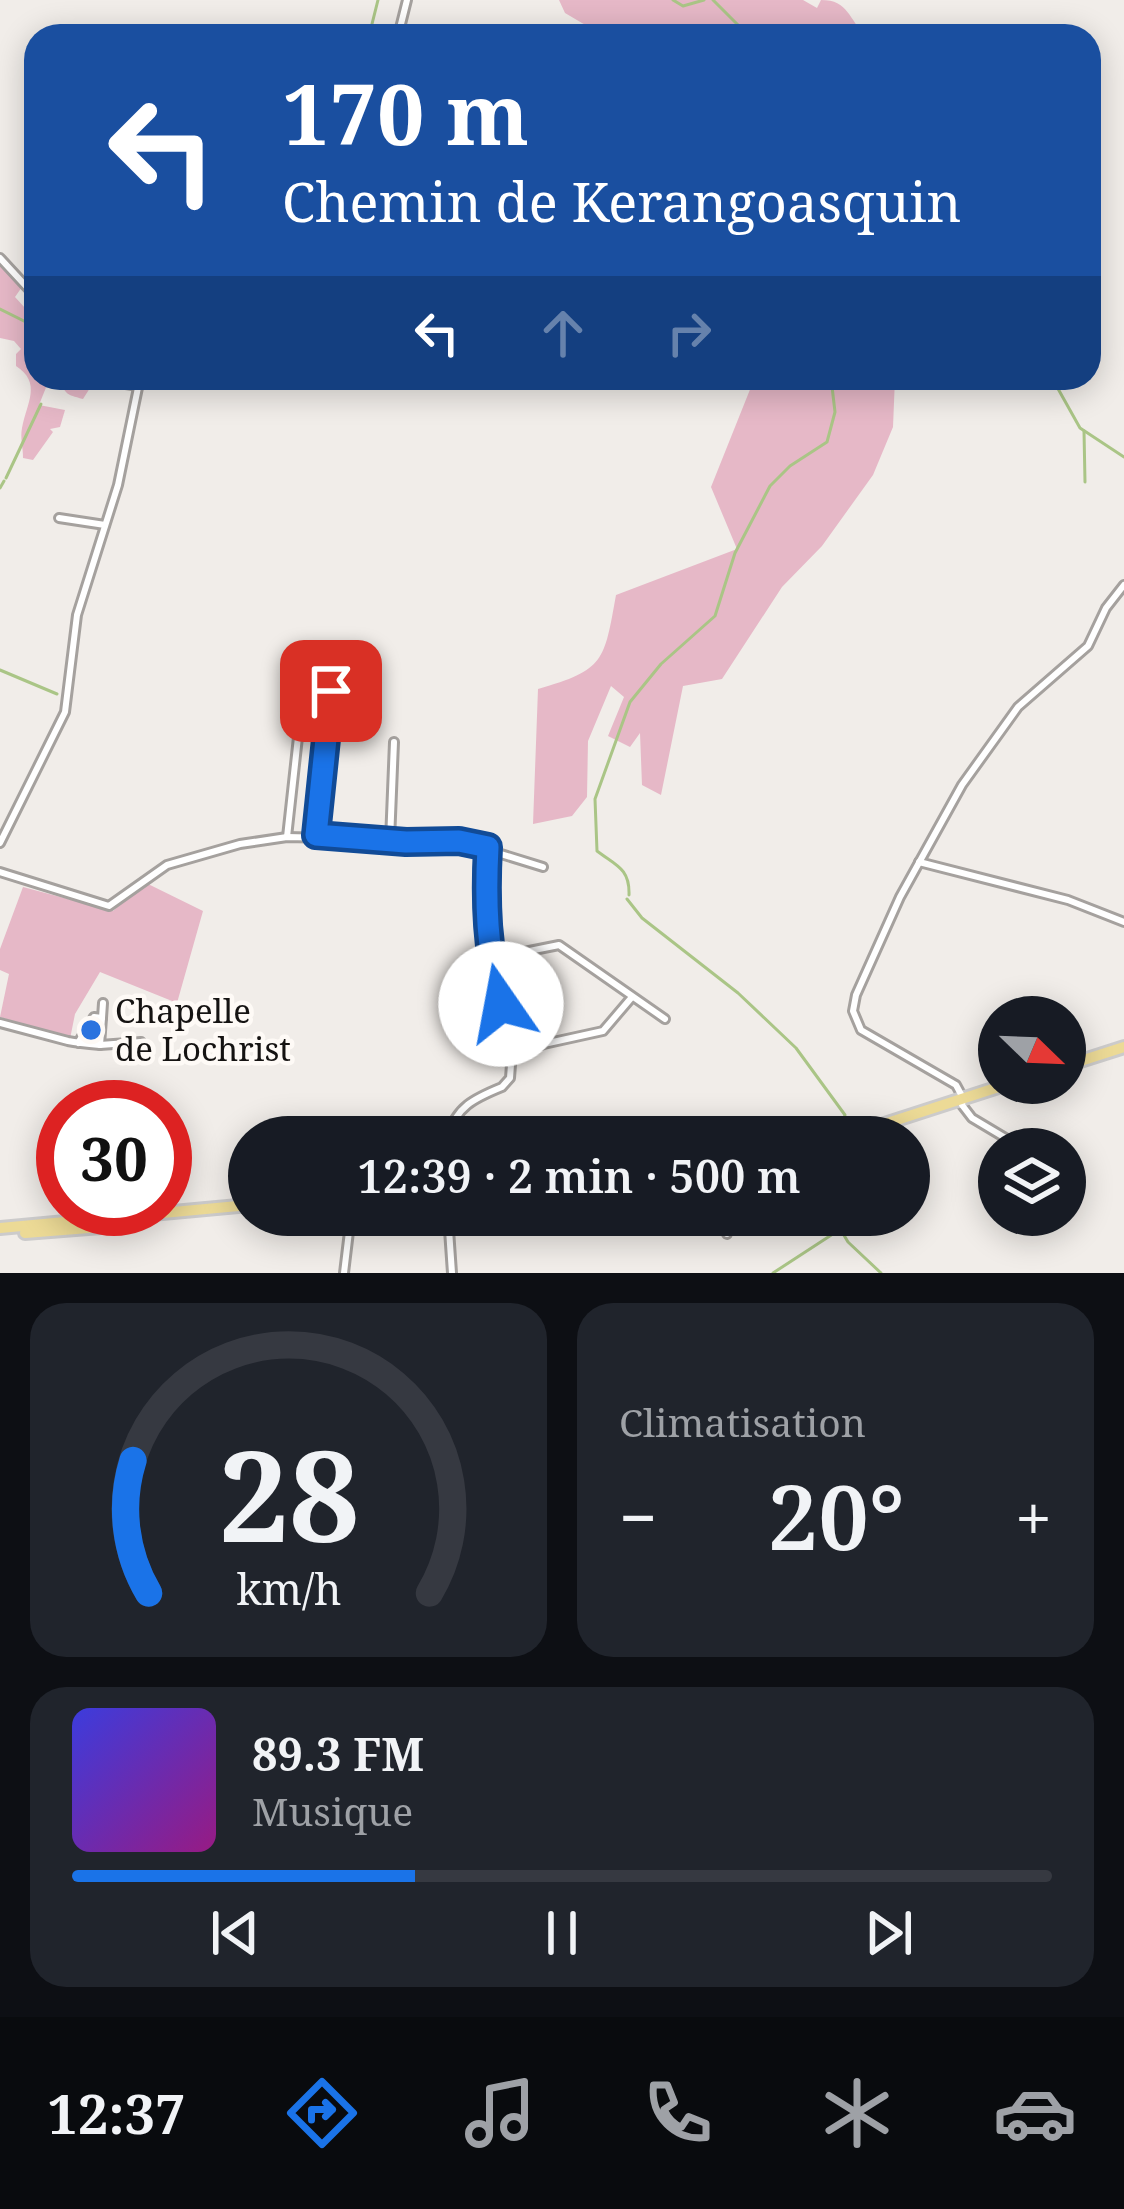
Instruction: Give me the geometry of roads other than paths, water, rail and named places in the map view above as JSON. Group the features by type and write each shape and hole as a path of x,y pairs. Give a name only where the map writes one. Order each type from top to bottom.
{"main road":[{"path":"1086,1059 1124,1047"},
{"path":"908,1116 978,1093"},
{"path":"0,1232 101,1216 228,1207"}],"street":[{"path":"0,259 24,284"},
{"path":"0,843 65,712 77,615 131,434 139,390"},
{"path":"59,518 105,524"},
{"path":"989,1128 962,1105 956,1085 861,1030 853,1010 868,964 962,785 1012,716 1082,654 1124,585"},
{"path":"316,835 331,691"},
{"path":"286,837 300,719"},
{"path":"390,841 394,742"},
{"path":"0,872 109,906 167,865 240,844 286,837 459,841 543,867"},
{"path":"457,1116 510,1078 512,1052 489,958 488,847"},
{"path":"919,862 1068,900 1124,922"},
{"path":"489,958 559,945 665,1019"},
{"path":"512,1052 603,1031 632,997"},
{"path":"100,1045 103,1003"},
{"path":"536,1012 541,1045"},
{"path":"78,1043 94,1017 102,1018"},
{"path":"0,1023 78,1043 141,1042"},
{"path":"344,1273 348,1236"},
{"path":"449,1236 452,1273"}],"waterway":[{"path":"372,24 378,0"},
{"path":"673,0 683,6 704,0"},
{"path":"713,0 737,24"},
{"path":"0,309 24,321"},
{"path":"629,895 624,873 597,851 595,799 630,702 661,664 715,616 735,553 770,486 790,466 827,442 835,412 832,390"},
{"path":"1059,390 1080,428 1124,457"},
{"path":"6,478 41,404"},
{"path":"1084,431 1085,482"},
{"path":"0,488 4,481"},
{"path":"0,670 57,694"},
{"path":"627,899 642,918 738,993 796,1048 845,1116"},
{"path":"773,1273 830,1236"},
{"path":"844,1236 881,1273"}],"place":[{"name":"Chapelle de Lochrist","path":"91,1030"}]}
